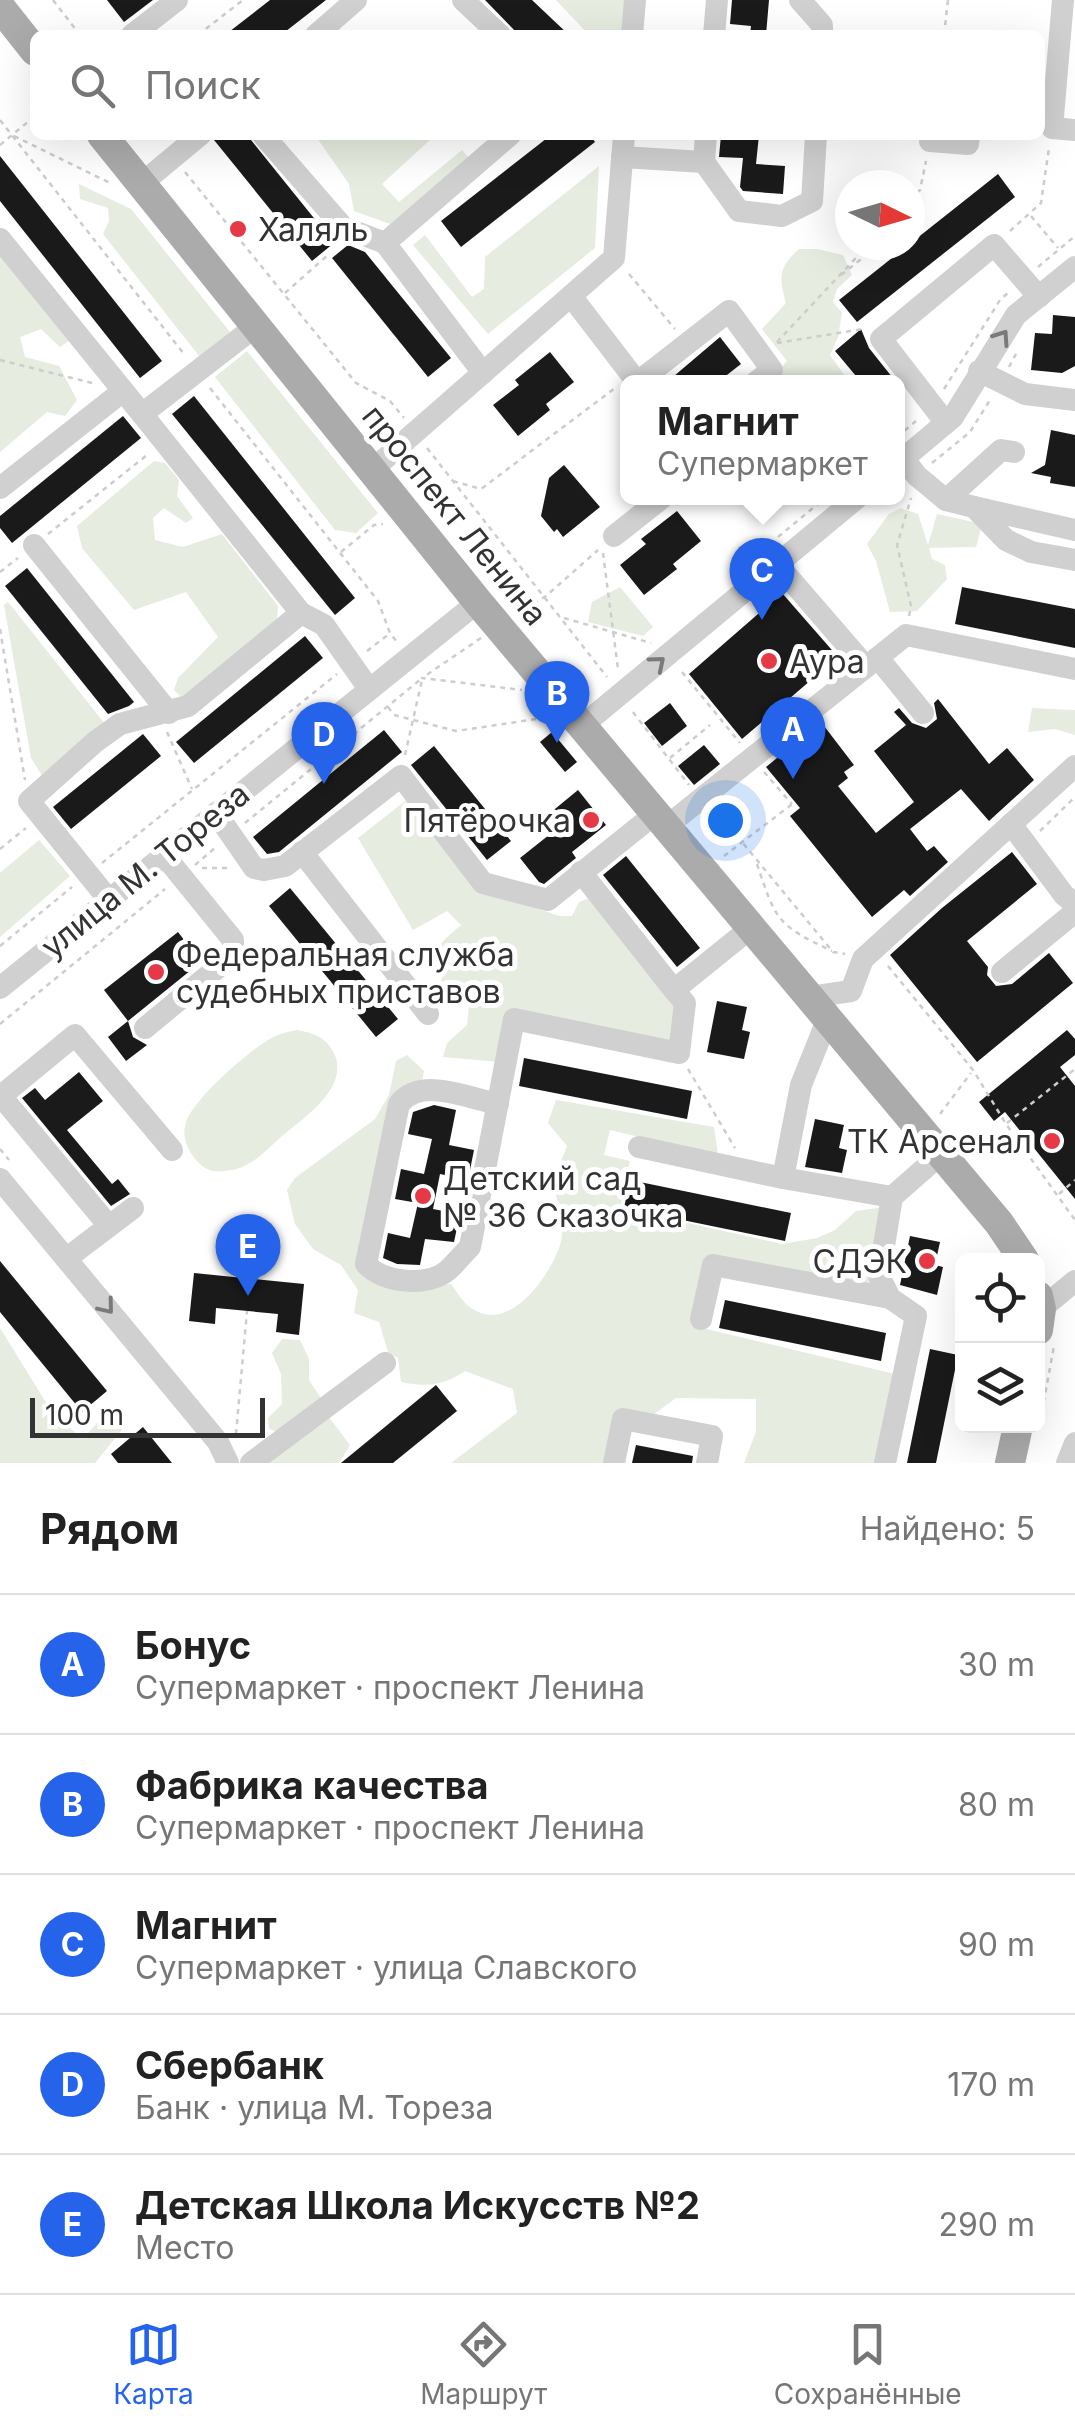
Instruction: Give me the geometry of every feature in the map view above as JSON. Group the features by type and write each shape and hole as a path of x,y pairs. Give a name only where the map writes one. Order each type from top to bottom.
{"main road":[{"path":"2,12 30,45"},
{"name":"проспект Ленина","path":"104,140 126,184 256,326 570,720 662,819 1019,1253"},
{"path":"1010,1463 1025,1433"}],"street":[{"path":"139,30 178,0"},
{"path":"322,30 356,0"},
{"path":"463,0 495,30"},
{"path":"632,30 635,0"},
{"path":"714,30 717,0"},
{"path":"800,0 822,30"},
{"path":"1063,0 1048,88 1063,129"},
{"path":"126,184 174,157 194,140"},
{"path":"267,140 342,228 386,243 482,373"},
{"path":"386,243 504,140"},
{"path":"706,140 704,162 739,211 782,216 812,201 816,140"},
{"path":"943,140 968,144 968,140"},
{"path":"372,470 614,258 623,146 704,162"},
{"path":"0,240 301,612 324,625 369,690"},
{"path":"946,423 881,338 994,245 1039,297"},
{"path":"905,458 953,417 1016,315 1039,297 1067,258"},
{"path":"571,296 632,375"},
{"path":"643,375 729,311 772,370 765,375"},
{"path":"142,414 256,326"},
{"path":"979,371 1025,394 1075,400"},
{"path":"0,488 123,391"},
{"path":"946,500 1002,450 1014,452"},
{"path":"905,465 946,500 1075,530"},
{"path":"614,536 653,505"},
{"path":"570,720 659,649 777,564 849,505"},
{"path":"974,506 1006,540 1030,552 1075,560"},
{"path":"34,545 164,714"},
{"path":"777,564 923,712"},
{"name":"улица М. Тореза","path":"0,988 478,602"},
{"path":"109,900 35,808 95,742 135,718 188,706 301,612"},
{"path":"216,814 254,868 275,869 286,866 401,776 483,883 548,900 581,872 702,798 906,635 1075,669"},
{"path":"783,1178 819,1007 851,991 862,958 1010,824 1066,767"},
{"path":"1010,824 1075,904"},
{"path":"302,852 428,1014"},
{"path":"144,1028 233,954 235,947 164,855"},
{"path":"498,1104 422,1088 408,1093 399,1104 366,1264 374,1273 414,1282 445,1273 470,1247 498,1104 514,1019 679,1053 684,1003 581,872"},
{"path":"1002,972 1075,912"},
{"path":"674,990 752,927"},
{"path":"110,1226 0,1096 75,1036 172,1150"},
{"path":"639,1147 892,1197"},
{"path":"890,1298 879,1276 892,1197 941,1154"},
{"path":"0,1178 218,1442 228,1463"},
{"path":"67,1258 132,1208"},
{"path":"701,1319 713,1265 890,1298 916,1316 885,1463"},
{"path":"1045,1317 1075,1281"},
{"path":"252,1463 385,1363"},
{"path":"614,1463 623,1419 712,1436 707,1463"},
{"path":"1074,1419 1075,1427"},
{"path":"1067,1463 1075,1442"}],"path":[{"path":"53,0 76,30"},
{"path":"204,30 243,0"},
{"path":"945,30 948,0"},
{"path":"0,145 30,120"},
{"path":"994,245 1041,203 1063,129"},
{"path":"12,136 126,184"},
{"path":"924,170 931,140"},
{"path":"174,157 356,383 390,400 562,618 619,683 669,759 833,952"},
{"path":"1029,214 1067,258"},
{"path":"284,294 328,254"},
{"path":"854,260 776,344 868,328"},
{"path":"836,279 860,260"},
{"path":"624,270 688,343"},
{"path":"1001,382 1024,340"},
{"path":"0,360 123,391"},
{"path":"452,480 481,489 620,391"},
{"path":"0,572 164,441"},
{"path":"340,553 374,525 394,524"},
{"path":"524,610 546,596 602,546 619,683"},
{"path":"562,618 659,649 727,723 739,742"},
{"path":"0,629 35,808 0,849"},
{"path":"0,946 390,633"},
{"path":"401,776 422,678 485,636"},
{"path":"422,678 536,692"},
{"path":"388,706 394,715 456,731 570,720"},
{"path":"164,714 192,790"},
{"path":"669,759 710,726"},
{"path":"1026,843 1075,797"},
{"path":"722,856 795,802"},
{"path":"756,862 773,911 790,931 833,952 882,958 973,1070 1006,1124 1075,1220"},
{"path":"190,868 254,868"},
{"path":"679,1053 748,1171"},
{"path":"1006,1124 1075,1068"},
{"path":"936,1119 973,1070"},
{"path":"1058,1195 1075,1180"},
{"path":"1070,1184 1075,1191"},
{"path":"236,1437 247,1311"}],"shaded area":[{"path":"556,0 627,0 625,30 584,30"},
{"path":"318,140 430,140 382,184 399,202 462,150 469,158 390,224 354,211 349,184"},
{"path":"599,166 595,248 488,334 413,245 425,235 472,297 484,289 485,257"},
{"path":"79,184 131,209 230,332 200,357 103,234 109,221 108,208 80,199"},
{"path":"799,249 835,253 835,260 845,260 852,275 837,289 833,302 842,313 830,355 844,375 778,375 787,361 762,329 786,303 782,273"},
{"path":"0,252 70,340 60,347 41,329 20,337 25,357 59,366 77,400 65,416 47,412 0,452"},
{"path":"247,351 378,513 356,533 335,530 215,377"},
{"path":"154,461 165,463 179,480 177,496 193,518 186,523 164,508 153,518 155,540 183,547 222,534 278,606 277,621 183,699 174,690 178,678 218,637 186,592 134,610 82,548 77,526"},
{"path":"901,508 918,514 928,545 937,514 982,524 976,547 929,548 932,559 945,565 947,579 917,611 890,612 876,561 867,544 889,514"},
{"path":"620,587 653,627 643,636 588,622 592,602"},
{"path":"8,602 105,724 43,777 31,758 4,605"},
{"path":"1032,708 1075,710 1075,735 1055,729 1028,732"},
{"path":"409,798 479,889 559,916 572,916 579,902 593,897 679,1008 675,1040 652,1042 511,1011 499,1062 443,1057 447,1043 467,1025 469,1006 449,999 439,985 443,976 440,946 461,925 447,911 413,930 358,838"},
{"path":"39,840 70,876 0,937 0,873"},
{"path":"297,1030 319,1037 334,1053 336,1078 330,1090 312,1111 252,1162 226,1171 204,1167 191,1154 184,1136 197,1104 259,1046 275,1036"},
{"path":"407,1055 424,1071 422,1083 398,1097 363,1263 425,1288 451,1284 468,1306 485,1314 500,1314 526,1298 547,1272 560,1245 562,1229 555,1184 567,1146 548,1123 556,1100 714,1127 718,1156 610,1130 604,1155 630,1161 620,1208 782,1244 817,1238 835,1230 856,1211 885,1207 872,1288 712,1256 698,1327 899,1375 883,1455 873,1463 744,1463 756,1432 756,1399 676,1398 653,1415 616,1414 607,1463 451,1463 517,1413 513,1389 465,1371 434,1384 401,1382 398,1358 388,1352 379,1322 354,1313 358,1290 341,1265 313,1249 295,1224 287,1190 295,1178 375,1119 389,1095 396,1061"},
{"path":"0,1328 53,1414 83,1439 108,1410 123,1409 125,1426 95,1463 0,1463"},
{"path":"282,1339 300,1340 309,1359 309,1380 323,1401 278,1432 269,1429 268,1418 282,1404 281,1374 272,1353"},
{"path":"328,1416 350,1445 339,1463 269,1463"}],"building":[{"path":"107,0 153,0 124,22"},
{"path":"270,0 326,0 287,30 231,30"},
{"path":"485,0 532,0 564,30 514,30"},
{"path":"732,0 769,0 766,30 730,24"},
{"path":"214,140 251,140 334,243 312,261"},
{"path":"545,140 595,142 461,247 441,221"},
{"path":"721,140 758,140 756,164 785,166 783,194 743,191 743,158 719,157"},
{"path":"0,156 162,361 140,378 0,201"},
{"path":"998,174 1015,197 857,322 839,300 889,260 925,260 925,232"},
{"path":"348,245 365,252 451,358 428,377 332,258"},
{"path":"1053,315 1075,317 1075,366 1062,373 1031,370 1035,333 1052,334"},
{"path":"861,329 869,348 890,375 855,375 835,351"},
{"path":"720,337 741,364 727,375 675,375"},
{"path":"550,352 574,382 546,404 550,410 518,436 493,405 519,385 515,380"},
{"path":"194,396 355,598 335,615 172,414"},
{"path":"123,416 141,438 12,543 0,528 0,516"},
{"path":"1051,430 1075,435 1075,487 1050,483 1051,477 1031,473 1045,465"},
{"path":"564,465 600,507 563,537 541,516 549,478"},
{"path":"677,511 701,541 673,564 677,569 644,595 620,565 646,544 641,539"},
{"path":"27,568 134,702 129,706 108,714 5,586"},
{"path":"962,587 1075,609 1075,648 955,624"},
{"name":"Аура","path":"782,593 838,657 742,739 689,674"},
{"path":"305,636 323,658 194,763 176,742"},
{"path":"938,699 989,764 1007,748 1034,780 989,821 961,789 910,829 927,851 934,846 948,862 910,896 904,890 872,917 790,816 800,808 766,767 821,722 854,765 844,772 848,778 838,786 876,833 914,802 874,751 906,725 894,712 899,708 912,723 926,728 937,719 934,703"},
{"path":"670,703 687,726 662,746 644,723"},
{"path":"384,730 402,752 279,852 267,854 253,837"},
{"path":"552,732 577,762 565,772 540,742"},
{"path":"143,734 161,756 71,829 53,807"},
{"path":"704,745 720,764 694,785 678,766"},
{"path":"434,746 511,841 487,860 411,765"},
{"path":"578,790 606,825 572,852 576,858 544,884 520,858 554,831 544,818"},
{"path":"1012,852 1037,884 967,941 988,967 987,975 996,986 1012,984 1049,953 1073,983 977,1062 890,955"},
{"path":"626,856 700,948 677,967 603,875"},
{"path":"290,888 398,1019 376,1037 269,906"},
{"path":"178,932 201,962 128,1021 104,990"},
{"path":"717,1001 747,1007 742,1030 750,1032 744,1059 707,1052"},
{"path":"128,1021 133,1037 147,1045 126,1061 108,1037"},
{"path":"1067,1030 1075,1039 1075,1055 1060,1067 1075,1086 1075,1199 1005,1112 994,1121 979,1102"},
{"path":"524,1058 692,1091 687,1119 519,1086"},
{"path":"79,1072 103,1101 67,1130 112,1184 118,1179 130,1194 111,1206 22,1098 35,1088 45,1100"},
{"path":"434,1105 456,1110 449,1145 474,1150 468,1180 440,1174 433,1209 460,1214 454,1242 425,1239 420,1265 397,1264 383,1258 388,1233 410,1238 418,1203 395,1199 401,1169 424,1174 432,1139 408,1134 413,1112"},
{"path":"815,1119 844,1125 839,1148 847,1150 842,1173 805,1167"},
{"path":"630,1180 791,1213 785,1241 624,1208"},
{"path":"910,1236 940,1242 935,1265 943,1267 937,1295 900,1285"},
{"path":"0,1261 107,1391 82,1412 0,1312"},
{"path":"194,1273 304,1284 299,1335 276,1332 278,1314 216,1308 215,1324 189,1321"},
{"path":"725,1300 886,1333 881,1361 719,1328"},
{"path":"930,1349 955,1354 936,1463 907,1463"},
{"path":"436,1385 457,1411 393,1463 341,1463"},
{"path":"143,1427 172,1463 118,1463 111,1454"},
{"path":"636,1445 693,1456 692,1463 632,1463"}],"place":[{"name":"Халяль","path":"238,229"},
{"name":"Магнит","path":"762,620"},
{"name":"Аура","path":"769,661"},
{"name":"Фабрика качества","path":"557,743"},
{"name":"Бонус","path":"793,779"},
{"name":"Сбербанк","path":"324,784"},
{"name":"Пятёрочка","path":"591,820"},
{"name":"Федеральная служба судебных приставов","path":"156,972"},
{"name":"ТК Арсенал","path":"1052,1141"},
{"name":"Детский сад № 36 Сказочка","path":"423,1196"},
{"name":"СДЭК","path":"927,1261"},
{"name":"Детская Школа Искусств №2","path":"248,1296"}]}
